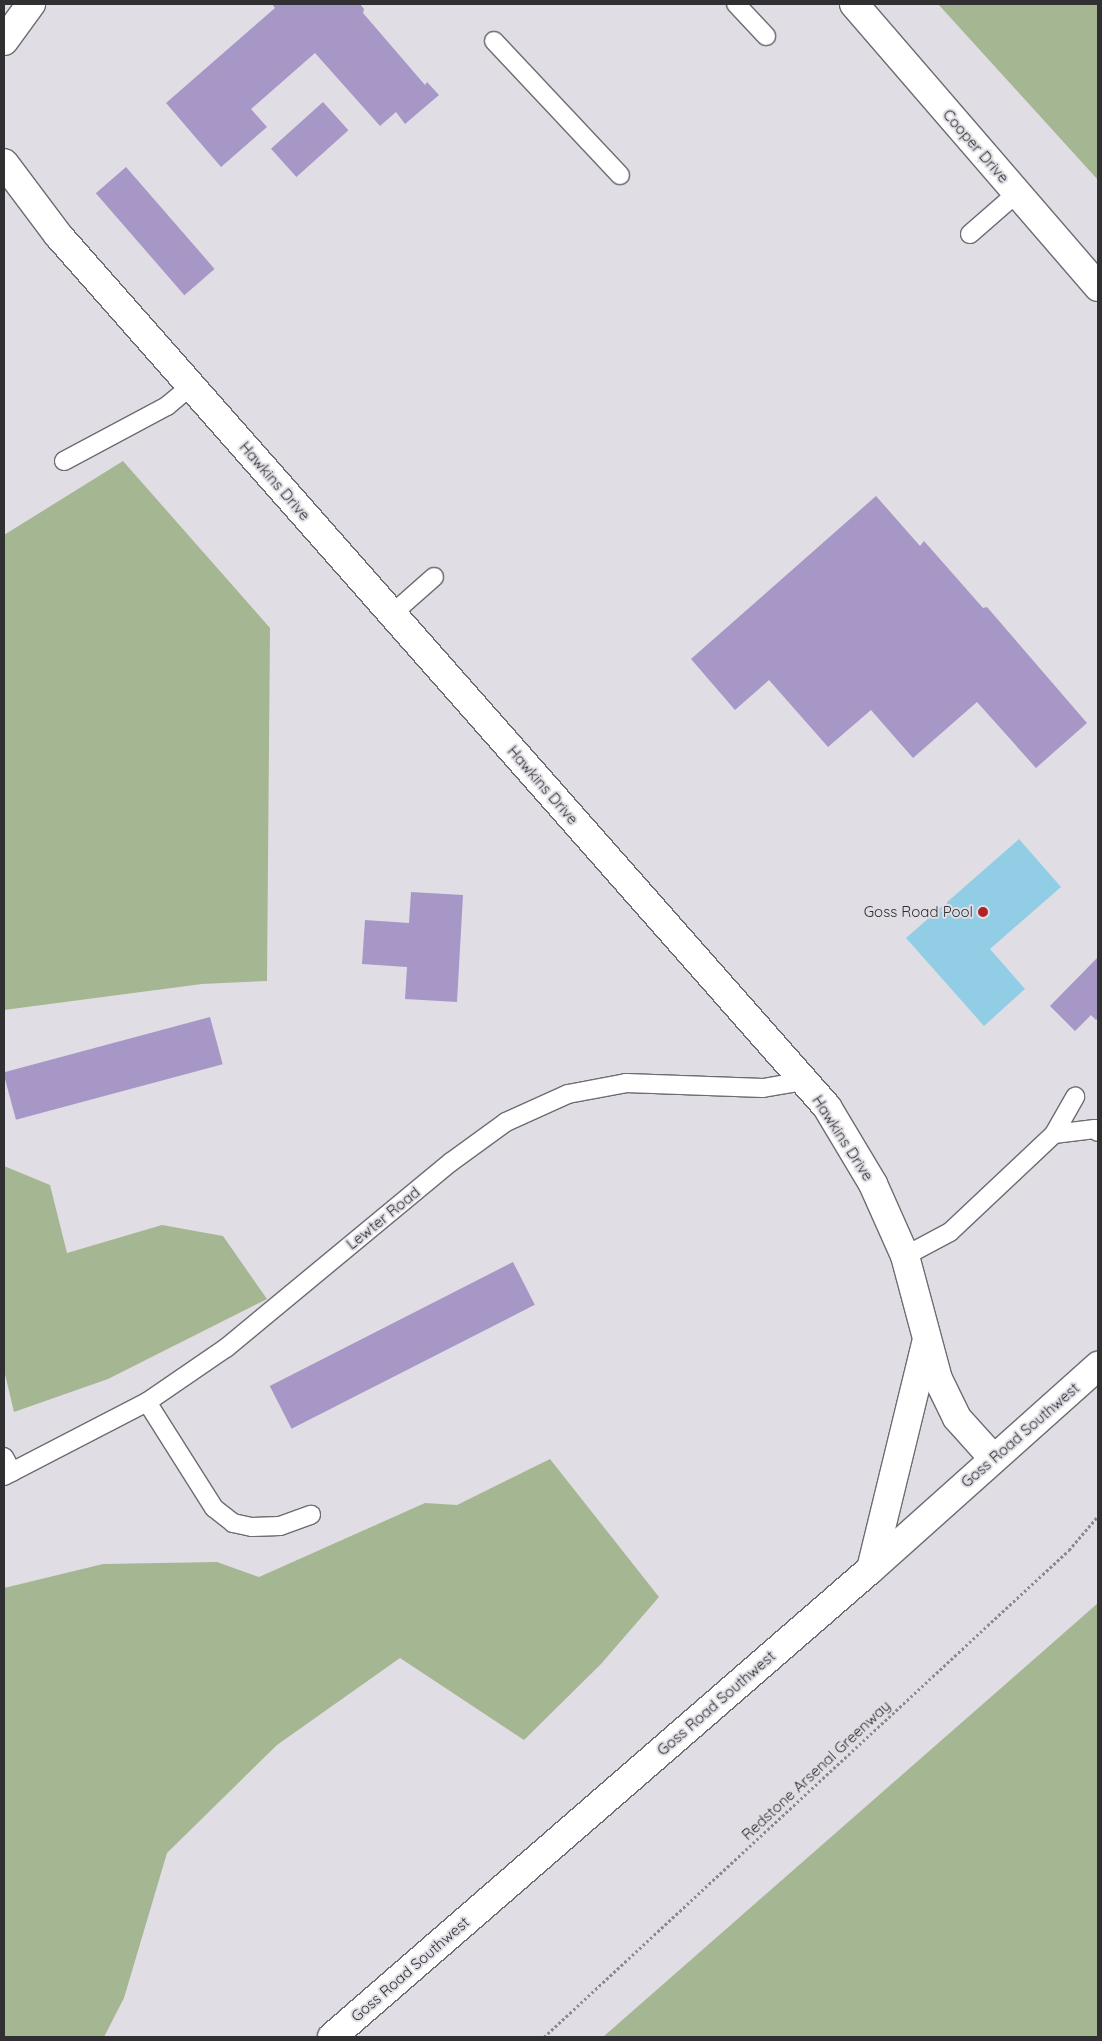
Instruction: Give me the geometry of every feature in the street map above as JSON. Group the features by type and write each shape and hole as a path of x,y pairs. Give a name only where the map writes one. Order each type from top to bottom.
{"street":[{"path":"4,41 31,4"},
{"name":"Cooper Drive","path":"854,4 1098,287"},
{"name":"Hawkins Drive","path":"4,163 58,235 827,1107 873,1184 905,1256 926,1344 938,1379 957,1418 993,1458"},
{"path":"871,1569 926,1344"},
{"name":"Goss Road Southwest","path":"332,2037 871,1569 1098,1366"}],"lane":[{"path":"736,4 766,36"},
{"path":"494,41 620,175"},
{"path":"970,234 1017,193"},
{"path":"64,461 167,406 191,386"},
{"path":"392,614 434,577"},
{"name":"Lewter Road","path":"7,1468 147,1402 226,1348 436,1175 506,1122 568,1094 626,1083 763,1088 804,1081"},
{"path":"905,1256 950,1232 1054,1134 1075,1097"},
{"path":"1054,1134 1095,1129 1098,1132"},
{"path":"147,1402 214,1508 233,1523 252,1527 280,1526 311,1515"}],"path":[{"name":"Redstone Arsenal Greenway","path":"544,2037 1068,1550 1098,1516"}],"green space":[{"path":"938,4 1098,4 1098,180"},
{"path":"123,461 270,628 267,981 202,984 4,1010 4,535"},
{"path":"4,1166 50,1185 67,1253 162,1225 223,1236 267,1299 108,1379 14,1412 4,1370"},
{"path":"550,1459 659,1597 601,1664 524,1740 400,1658 277,1745 167,1853 124,1998 104,2037 4,2037 4,1588 103,1564 217,1562 259,1577 425,1503 457,1505"},
{"path":"1098,1603 1098,2037 603,2037"}],"water":[{"name":"Goss Road Pool","path":"1019,839 1061,887 990,949 1025,989 984,1026 906,938"}],"building":[{"path":"272,4 360,4 364,9 363,13 425,85 427,82 439,95 405,124 396,112 380,126 315,53 251,109 267,127 221,167 166,103 275,8"},
{"path":"323,102 348,130 296,177 271,149"},
{"path":"126,167 215,269 184,295 96,193"},
{"path":"876,496 920,546 924,541 983,608 987,607 1087,723 1036,768 977,702 913,758 871,710 828,747 769,680 735,710 691,659"},
{"path":"411,892 463,895 457,1002 405,999 407,967 362,964 365,920 409,923"},
{"path":"1098,957 1098,1018 1096,1020 1091,1015 1075,1031 1050,1006"},
{"path":"210,1017 223,1064 16,1120 4,1072"},
{"path":"513,1262 535,1305 292,1429 270,1386"}],"place":[{"name":"Goss Road Pool","path":"983,912"}]}
